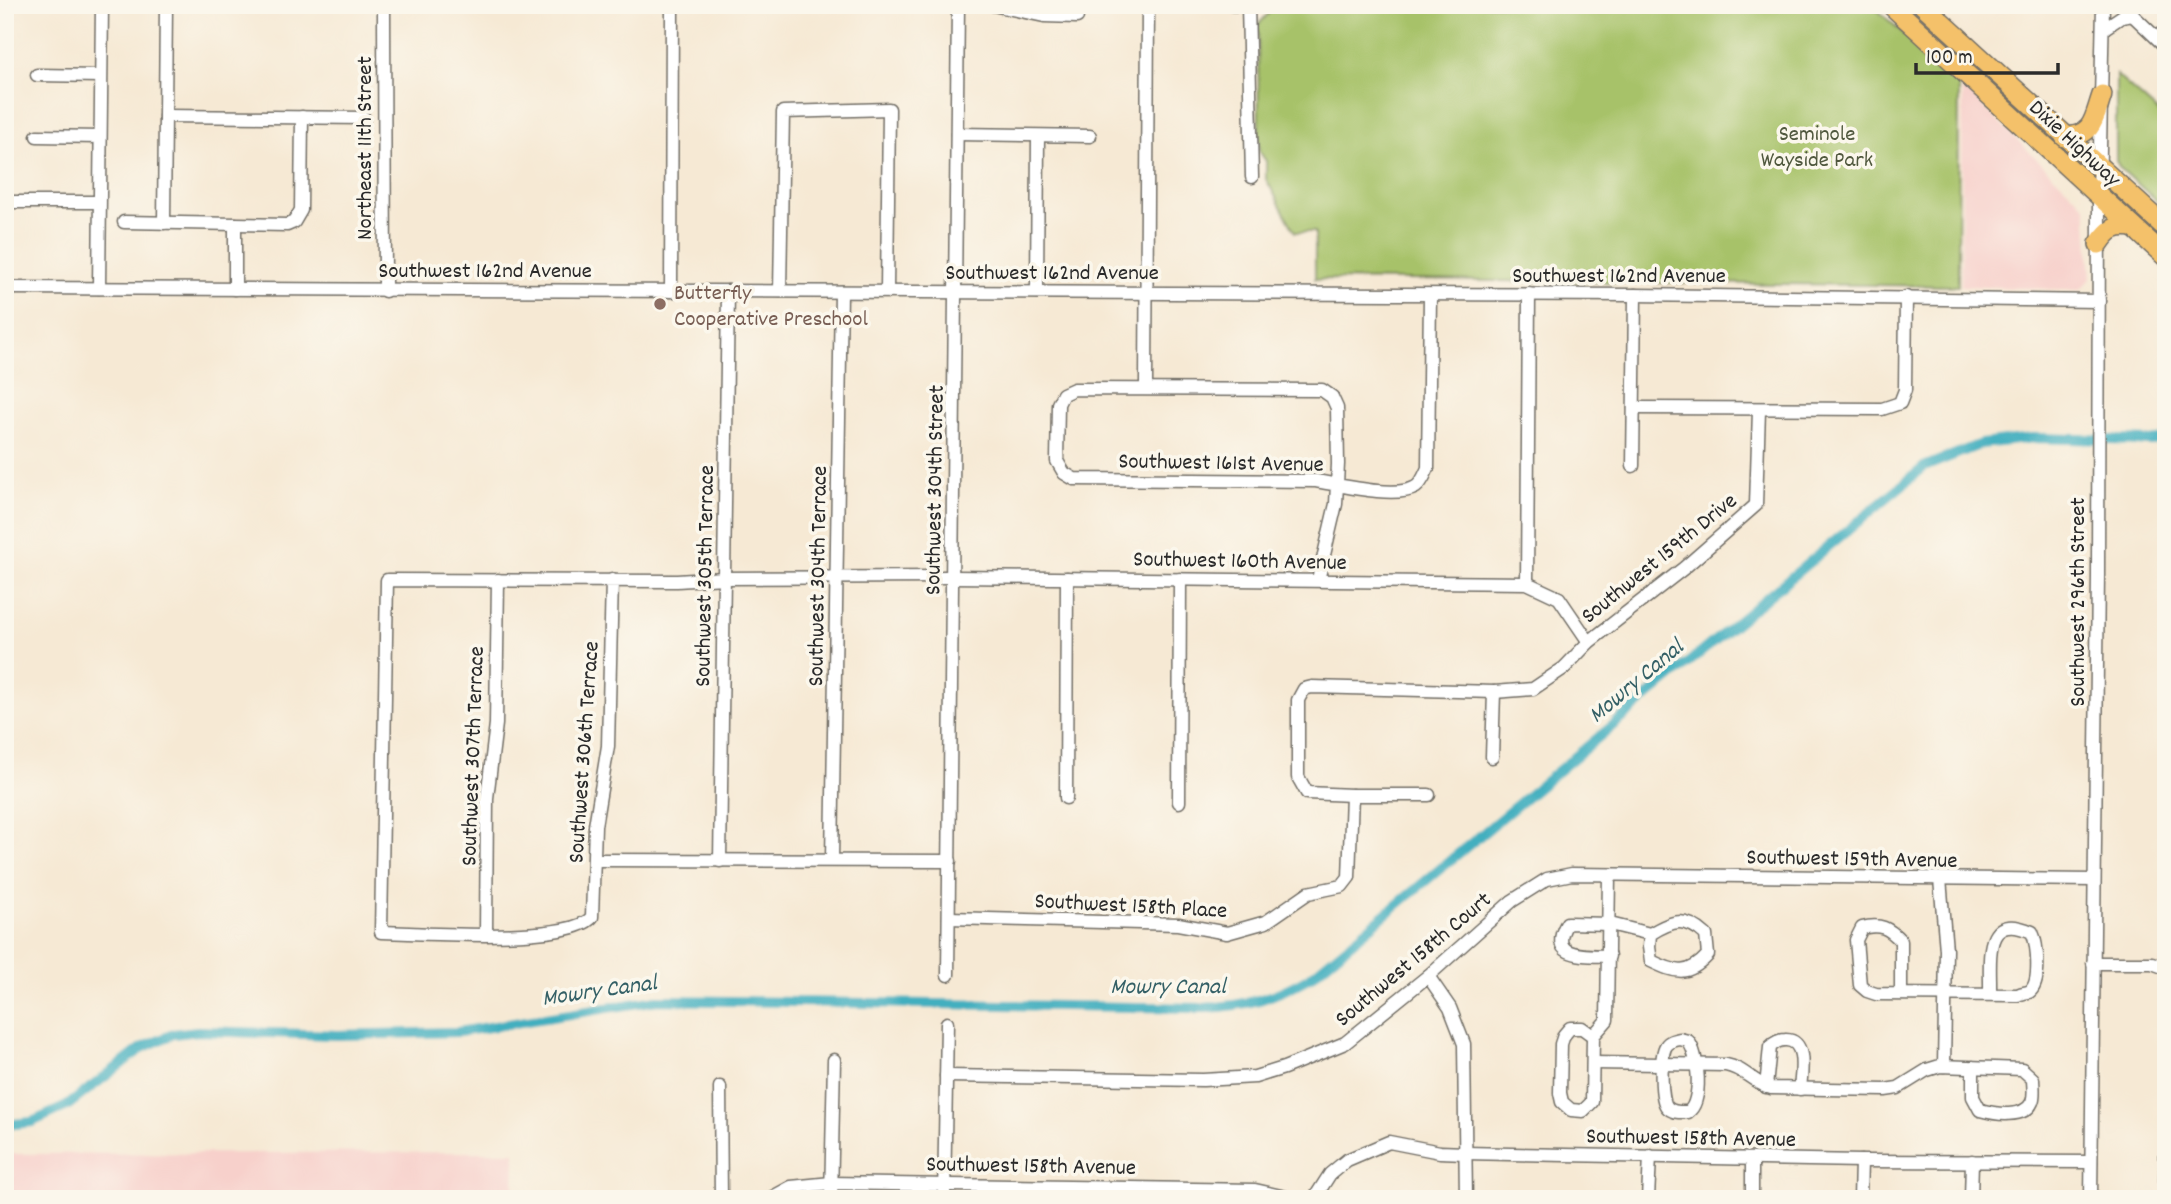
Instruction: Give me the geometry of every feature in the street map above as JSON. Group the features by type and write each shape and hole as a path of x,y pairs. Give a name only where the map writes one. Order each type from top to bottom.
{"highway":[{"name":"Dixie Highway","path":"1891,5 2166,257"},
{"path":"1907,5 1930,27 1961,40"},
{"name":"Dixie Highway","path":"1923,5 2166,228"},
{"path":"1947,56 1975,70 2073,158 2099,166"},
{"path":"2065,137 2076,137 2086,132 2102,95"},
{"path":"2099,196 2122,201 2166,242"},
{"path":"2099,244 2114,227 2133,227"}],"street":[{"path":"99,288 102,5"},
{"path":"164,223 166,5"},
{"name":"Northeast 11th Street","path":"385,291 386,5"},
{"path":"671,291 672,5"},
{"name":"Southwest 304th Street","path":"948,975 958,5"},
{"path":"993,5 1038,16 1077,17"},
{"path":"1148,5 1146,388 1322,390 1332,397 1337,408 1336,504 1318,580"},
{"path":"1231,5 1248,5 1252,177"},
{"name":"Southwest 296th Street","path":"2091,1199 2099,166 2103,5"},
{"path":"2122,5 2166,47"},
{"path":"2103,29 2121,17 2133,15"},
{"path":"37,75 100,76"},
{"path":"780,292 783,111 888,109 887,291"},
{"path":"165,116 364,118"},
{"path":"124,222 287,225 294,222 301,211 302,117"},
{"path":"957,134 1090,136"},
{"path":"37,136 99,137"},
{"path":"1037,292 1038,136"},
{"path":"5,202 99,202"},
{"path":"235,224 235,289"},
{"name":"Southwest 162nd Avenue","path":"5,288 1530,294 2099,301"},
{"name":"Southwest 305th Terrace","path":"720,861 728,291"},
{"name":"Southwest 304th Terrace","path":"832,860 841,292"},
{"path":"1527,583 1530,294"},
{"name":"Southwest 161st Avenue","path":"1146,388 1074,388 1063,394 1058,404 1058,461 1063,473 1074,479 1316,481 1366,491 1407,490 1419,485 1428,468 1430,295"},
{"path":"1633,466 1635,295"},
{"path":"1634,408 1882,409 1900,403 1905,390 1906,297"},
{"name":"Southwest 159th Drive","path":"1527,583 1559,598 1589,642 1684,568 1756,505 1759,410"},
{"name":"Southwest 160th Avenue","path":"724,578 953,577 1527,583"},
{"path":"486,934 381,932 387,580 677,581 724,578"},
{"path":"1066,798 1067,578"},
{"path":"1179,802 1180,579"},
{"name":"Southwest 307th Terrace","path":"486,934 487,798 496,724 498,580"},
{"name":"Southwest 306th Terrace","path":"486,934 549,932 587,924 592,917 597,805 608,746 612,580"},
{"path":"1429,795 1307,793 1297,777 1298,700 1304,690 1312,687 1494,692 1533,689 1564,668 1589,642"},
{"path":"1492,757 1494,692"},
{"name":"Southwest 158th Place","path":"949,918 1178,924 1227,933 1266,922 1308,893 1342,886 1349,877 1352,795"},
{"path":"595,859 950,861"},
{"name":"Southwest 158th Court","path":"946,1076 1203,1080 1255,1077 1345,1043 1428,975 1511,901 1534,885 1547,879 1572,874 1609,875"},
{"path":"1593,1036 1582,1028 1570,1028 1561,1044 1560,1093 1562,1102 1571,1110 1583,1111 1592,1102 1593,1036 1606,1020 1609,875"},
{"name":"Southwest 159th Avenue","path":"1609,875 2094,880"},
{"path":"1940,879 1946,950 1944,1066"},
{"path":"1609,956 1572,954 1562,942 1562,931 1567,923 1610,924 1650,934 1678,921 1694,924 1706,935 1708,955 1698,967 1682,972 1667,969 1651,961 1650,934"},
{"path":"1901,993 1901,941 1884,927 1873,925 1862,928 1856,940 1860,985 1876,994 2018,995 2028,992 2033,987 2037,971 2036,941 2032,932 2019,926 2005,927 1995,933 1991,942 1990,994"},
{"path":"2093,962 2152,963 2166,968"},
{"path":"1428,975 1450,1008 1464,1044 1466,1199"},
{"path":"944,1199 947,1023"},
{"path":"1766,1087 1770,1047 1786,1040 1794,1042 1800,1051 1800,1089"},
{"path":"1671,1041 1688,1041 1694,1048 1697,1065 1695,1103 1688,1112 1667,1107 1662,1097 1662,1064 1665,1046 1671,1041"},
{"path":"831,1199 834,1060"},
{"path":"1594,1063 1735,1067 1766,1087 1800,1089 1891,1089 1905,1084 1927,1070 1944,1066 1973,1067 2022,1069 2033,1079 2034,1097 2031,1105 2024,1111 2008,1114 1991,1114 1980,1110 1973,1097 1973,1067"},
{"path":"720,1087 720,1199"},
{"path":"2165,1199 2166,1132"},
{"name":"Southwest 158th Avenue","path":"1314,1199 1329,1174 1348,1160 1389,1142 1440,1152 1465,1153 1861,1161 2091,1162"},
{"path":"1648,1199 1650,1156"},
{"path":"1752,1159 1752,1199"},
{"path":"1860,1199 1861,1161"},
{"path":"1971,1199 1972,1161"},
{"name":"Southwest 158th Avenue","path":"769,1199 791,1187 831,1183 944,1183 1058,1192 1255,1190 1294,1199"}],"shaded area":[{"path":"1963,87 2086,207 2091,279 2080,290 1961,286"},
{"path":"515,1152 514,1199 5,1199 5,1154"}],"green space":[{"name":"Seminole Wayside Park","path":"1276,5 1872,5 1959,84 1958,286 1315,279 1315,232 1295,232 1266,179 1266,161 1259,151 1258,25"},
{"path":"2116,75 2166,119 2166,200 2160,204 2120,168 2116,161"}],"waterway":[{"name":"Mowry Canal","path":"5,1125 32,1122 67,1106 142,1048 173,1034 198,1031 338,1035 458,1032 657,1000 1205,1008 1260,1000 1310,977 1924,467 1981,444 2033,438 2150,441 2166,439"}],"place":[{"name":"Butterfly Cooperative Preschool","path":"660,304"}]}
